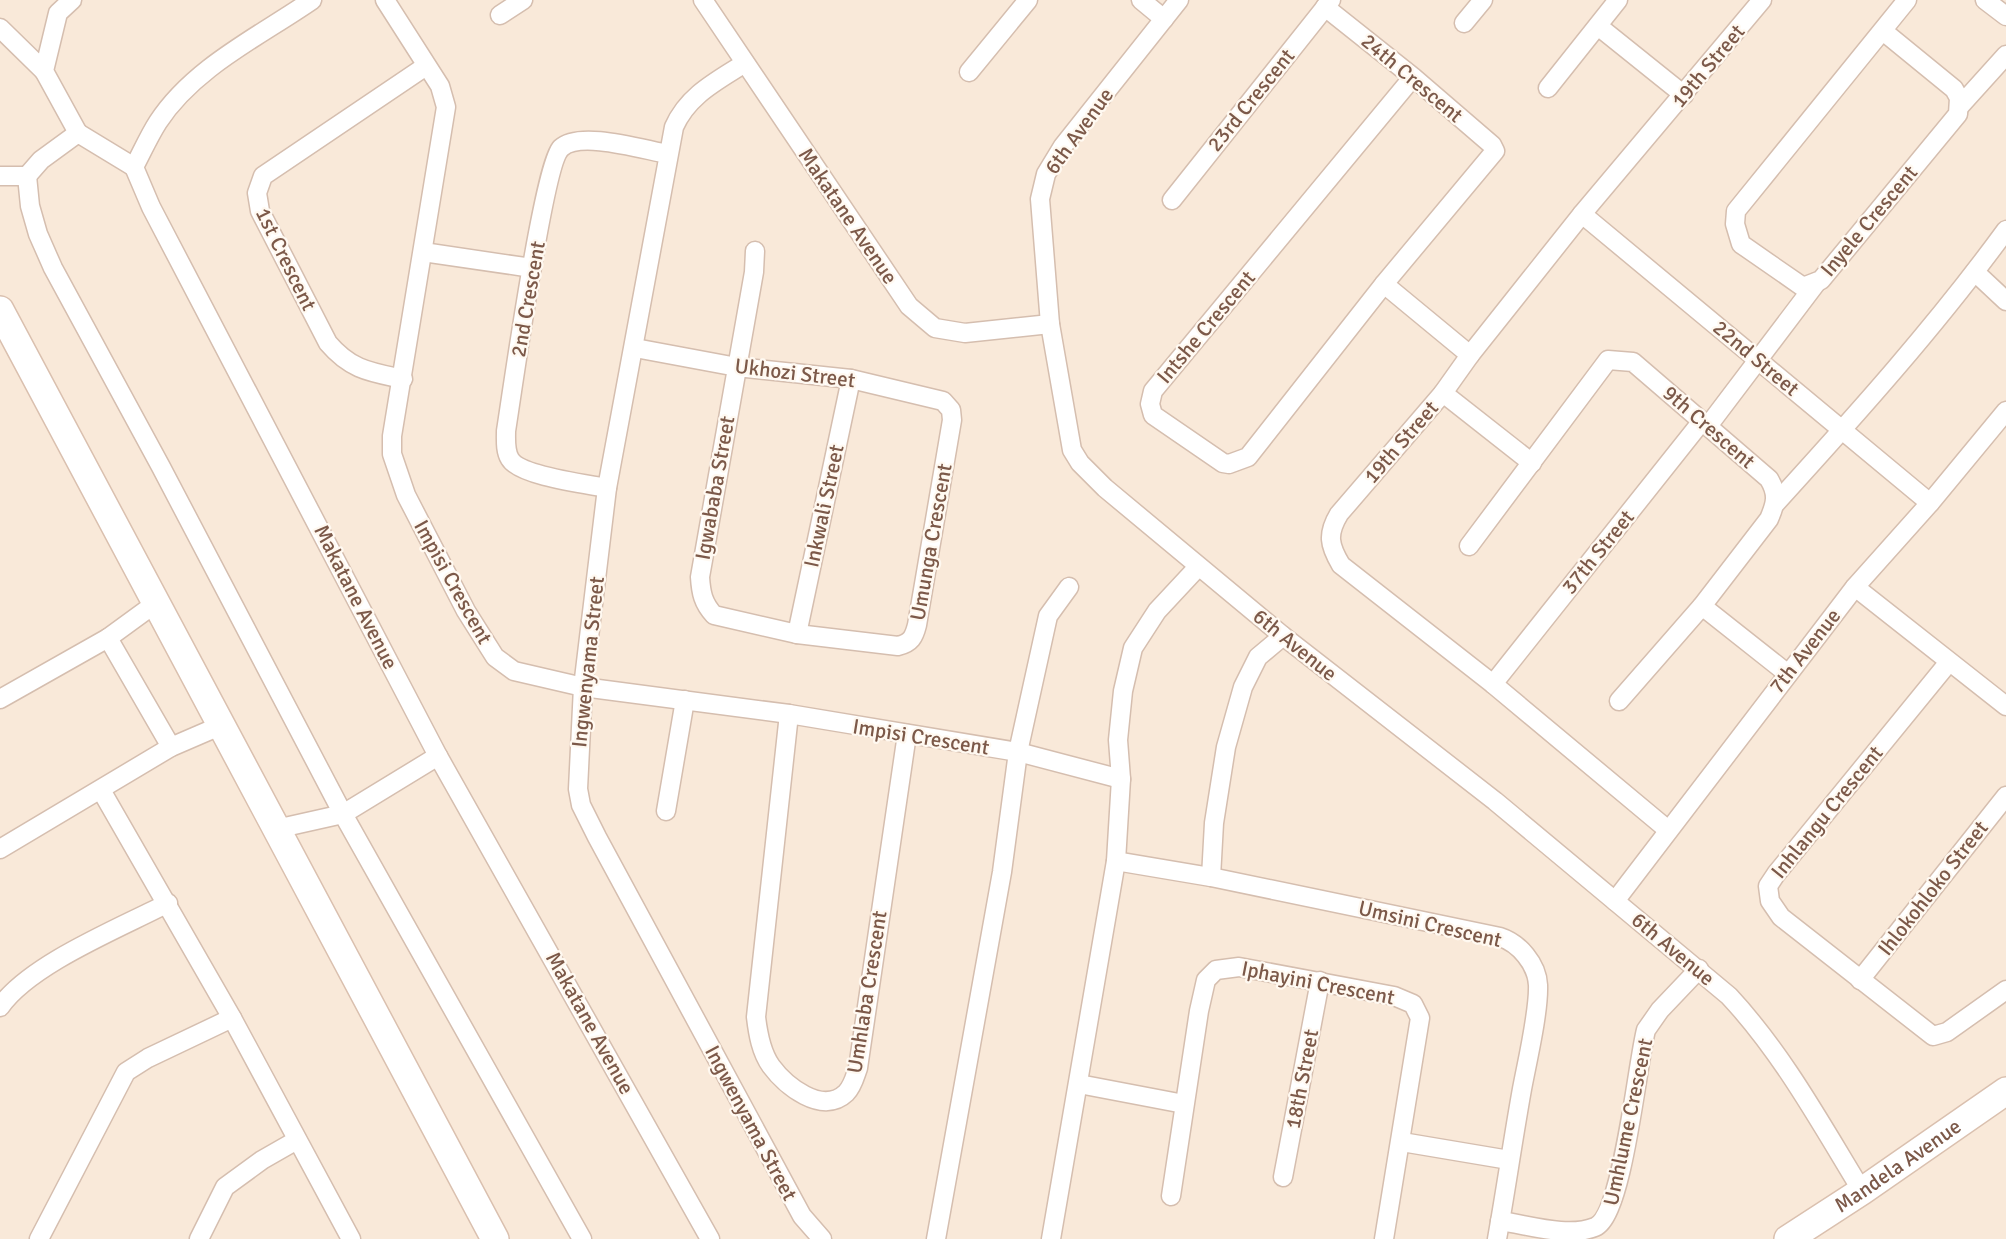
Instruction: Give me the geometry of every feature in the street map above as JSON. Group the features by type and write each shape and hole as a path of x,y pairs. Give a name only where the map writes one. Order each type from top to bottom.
{"main road":[{"path":"0,310 495,1239"},
{"name":"Mandela Avenue","path":"1788,1239 1862,1191 2006,1091"}],"street":[{"path":"44,71 58,13 72,0"},
{"path":"0,28 44,71 78,133 134,167 158,121 193,83 214,64 312,0"},
{"name":"Impisi Crescent","path":"385,0 444,95 446,107 392,436 392,454 406,495 466,611 495,657 504,665 526,674 583,687 789,714 1018,752 1121,779"},
{"path":"500,15 523,0"},
{"name":"Makatane Avenue","path":"703,0 909,306 935,328 965,333 1050,324"},
{"path":"969,72 1028,0"},
{"path":"1141,0 1164,19"},
{"name":"6th Avenue","path":"1179,0 1063,146 1046,174 1040,199 1050,324 1072,450 1080,463 1198,567 1282,636 1495,801 1699,969 1751,1019 1807,1101 1862,1191"},
{"path":"1464,23 1483,0"},
{"path":"1548,88 1618,0"},
{"name":"19th Street","path":"1668,830 1493,684 1341,564 1329,539 1331,528 1339,514 1443,393 1470,355 1582,214 1762,0"},
{"name":"Inyele Crescent","path":"1908,0 1736,211 1735,224 1741,244 1803,286 1817,282 1958,114 1960,106 2006,55"},
{"path":"1984,0 2006,16"},
{"name":"24th Crescent","path":"1328,4 1492,145 1496,151"},
{"name":"23rd Crescent","path":"1172,200 1328,4"},
{"path":"1598,26 1684,95"},
{"path":"1883,31 1954,88 1960,106"},
{"name":"Ingwenyama Street","path":"745,63 704,90 681,110 674,127 607,488 583,687 576,776 581,806 802,1216 822,1239"},
{"name":"1st Crescent","path":"402,379 364,370 343,361 328,344 260,211 256,193 263,176 426,66"},
{"name":"Intshe Crescent","path":"1413,77 1153,391 1150,404 1153,415 1223,463 1229,464 1248,457 1384,284 1496,151"},
{"path":"78,133 41,160 27,176 30,206 35,224 53,268 162,466 343,814 582,1239"},
{"name":"2nd Crescent","path":"607,488 528,471 510,460 507,452 506,431 532,268 553,167 560,149 568,144 591,140 668,154"},
{"name":"Makatane Avenue","path":"134,167 151,207 438,756 710,1239"},
{"path":"0,176 27,176"},
{"name":"22nd Street","path":"1582,214 1930,503"},
{"path":"1619,701 1702,606 1769,519 1776,503 1842,430 1975,272 2006,230"},
{"name":"Igwababa Street","path":"706,607 701,595 700,577 755,251"},
{"path":"423,252 532,268"},
{"path":"1975,272 2006,301"},
{"name":"37th Street","path":"1493,684 1817,282"},
{"path":"1384,284 1470,355"},
{"name":"Ukhozi Street","path":"634,348 736,367 851,379 927,396 943,401 951,410"},
{"name":"9th Crescent","path":"1469,546 1608,360 1633,362 1705,423 1769,479 1775,490 1776,503"},
{"name":"Inkwali Street","path":"798,634 851,379"},
{"path":"1443,393 1532,464"},
{"name":"Umunga Crescent","path":"706,607 714,615 798,634 898,646 908,644 914,637 952,420 951,410"},
{"name":"7th Avenue","path":"1615,901 1855,587 1930,503 2006,411"},
{"path":"1051,1239 1116,861 1121,779 1118,740 1123,692 1133,648 1157,611 1198,567"},
{"path":"936,1239 999,894 1018,752 1048,616 1069,587"},
{"path":"1855,587 2006,706"},
{"path":"0,699 108,638 156,603"},
{"path":"1702,606 1788,674"},
{"path":"1211,877 1214,823 1226,747 1243,687 1258,657 1282,636"},
{"path":"108,638 171,747"},
{"name":"Inhlangu Crescent","path":"1949,662 1768,886 1770,901 1781,917 1933,1036 1947,1032 2006,990"},
{"path":"666,811 685,700"},
{"name":"Umhlaba Crescent","path":"789,714 756,1017 762,1049 770,1065 797,1091 819,1100 838,1098 847,1092 858,1068 907,734"},
{"path":"0,849 171,747 222,725"},
{"path":"276,829 343,814 438,756"},
{"path":"101,790 168,903 351,1239"},
{"name":"Ihlokohloko Street","path":"1860,980 2006,796"},
{"name":"Umsini Crescent","path":"1116,861 1211,877 1500,937 1516,945 1529,961 1538,985 1498,1230"},
{"path":"0,1007 15,990 40,971 168,903"},
{"name":"Iphayini Crescent","path":"1171,1196 1199,1011 1206,980 1211,972 1225,967 1239,967 1320,981 1394,996 1416,1007 1421,1025 1384,1239"},
{"name":"Umhlume Crescent","path":"1498,1230 1571,1231 1598,1226 1607,1218 1619,1182 1646,1030 1660,1010 1699,969"},
{"name":"18th Street","path":"1283,1177 1320,981"},
{"path":"39,1239 126,1072 148,1058 232,1018"},
{"path":"1079,1084 1184,1104"},
{"path":"199,1239 225,1187 262,1160 297,1140"},
{"path":"1402,1142 1509,1160"}],"shaded area":[{"path":"0,0 2006,0 2006,1239 0,1239"}]}
